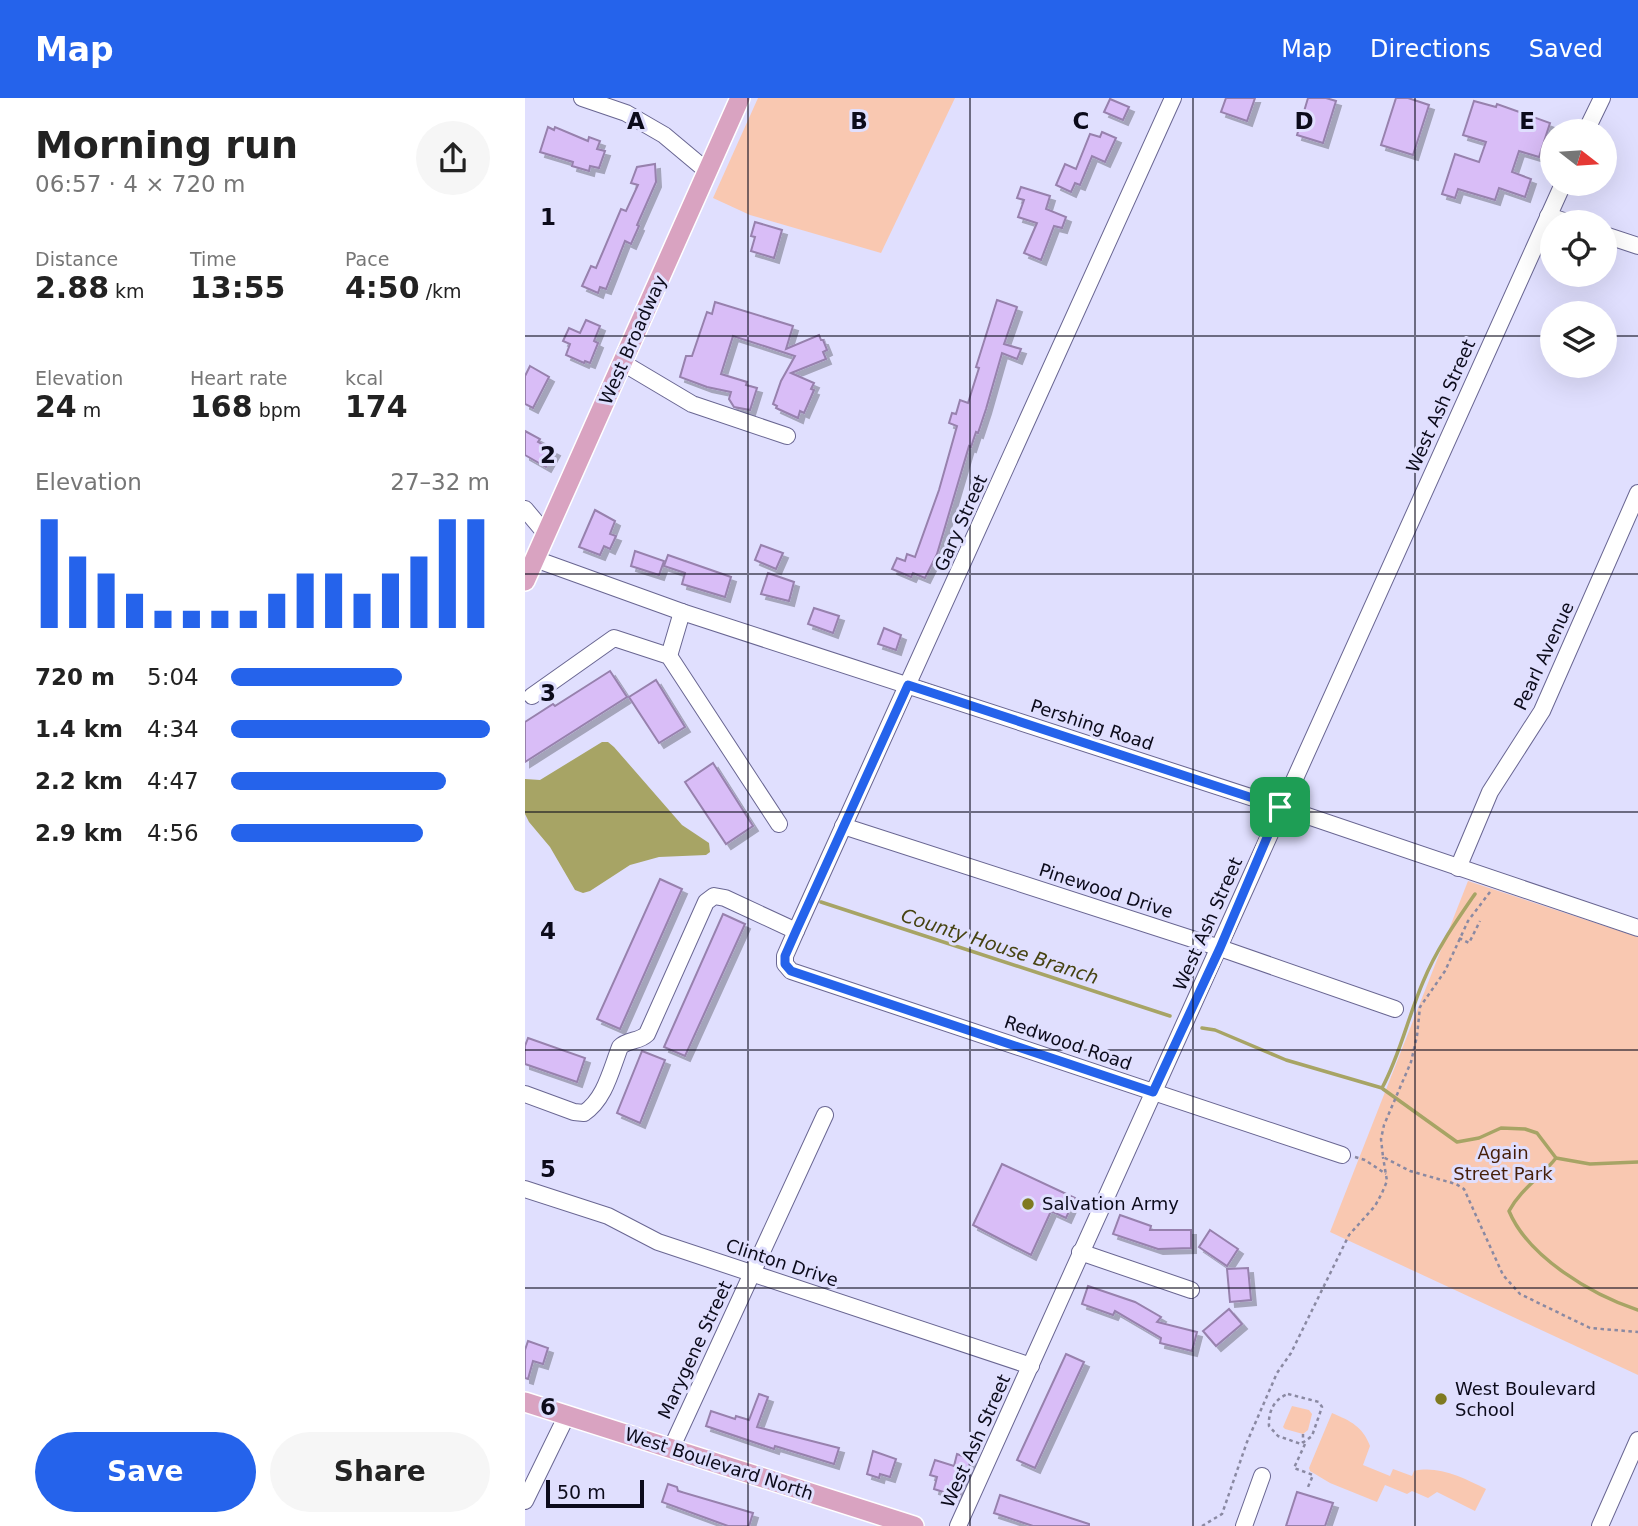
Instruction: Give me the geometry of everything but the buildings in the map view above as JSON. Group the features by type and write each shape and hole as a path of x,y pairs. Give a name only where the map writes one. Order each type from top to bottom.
{"main road":[{"name":"West Broadway","path":"525,581 740,98"},
{"name":"West Boulevard North","path":"525,1402 914,1526"}],"street":[{"path":"582,98 627,113 664,135 708,171"},
{"name":"Gary Street","path":"785,964 785,956 843,826 1173,98"},
{"path":"1592,119 1602,98"},
{"name":"West Ash Street","path":"958,1526 1540,234"},
{"path":"1617,239 1638,246"},
{"path":"623,363 692,404 787,436"},
{"name":"Pearl Avenue","path":"1458,868 1490,792 1542,711 1638,493"},
{"path":"525,509 546,534"},
{"name":"Pershing Road","path":"535,559 682,612 1280,807 1638,928"},
{"path":"669,656 682,612"},
{"path":"532,696 614,638 669,656 779,824"},
{"name":"Pinewood Drive","path":"843,826 1220,948 1395,1009"},
{"path":"525,1094 574,1112 584,1113 592,1107 600,1097 620,1047 625,1041 642,1038 647,1034 706,902 714,896 725,898 796,931"},
{"name":"Redwood Road","path":"785,964 791,971 1342,1155"},
{"name":"Marygene Street","path":"671,1449 825,1115"},
{"name":"Clinton Drive","path":"525,1189 608,1216 658,1242 1031,1366"},
{"path":"1080,1252 1191,1290"},
{"path":"525,1500 567,1415"},
{"path":"1600,1526 1638,1440"},
{"path":"1244,1526 1262,1476"}],"path":[{"path":"1202,1526 1222,1514 1247,1442 1273,1383 1291,1353 1349,1235 1379,1199 1387,1181 1381,1139 1384,1125 1411,1062 1420,1007 1445,971 1468,921 1491,891"},
{"path":"1459,938 1469,943 1480,921"},
{"path":"1342,1155 1365,1160 1385,1174"},
{"path":"1383,1157 1411,1171 1456,1184 1464,1189 1503,1275 1520,1294 1590,1328 1638,1332"},
{"path":"1305,1442 1297,1444 1273,1433 1268,1422 1273,1405 1282,1396 1297,1395 1322,1405 1312,1436 1305,1442 1294,1468 1313,1475 1308,1487"},
{"path":"1303,1434 1305,1442"},
{"path":"1297,1444 1300,1452"}],"green space":[{"path":"758,98 955,98 881,253 750,215 713,198"},
{"name":"Again Street Park","path":"1468,881 1638,937 1638,1375 1330,1232"},
{"path":"1292,1406 1309,1410 1312,1414 1308,1430 1303,1434 1283,1427"},
{"path":"1332,1413 1355,1425 1367,1439 1370,1446 1363,1465 1390,1476 1393,1469 1412,1476 1414,1471 1432,1470 1460,1477 1486,1489 1475,1511 1437,1492 1428,1498 1412,1491 1407,1494 1385,1485 1377,1502 1330,1483 1310,1471"}],"shaded area":[{"path":"602,742 608,742 614,747 682,825 709,843 710,852 706,855 659,857 630,865 590,891 583,893 575,890 550,847 525,814 525,779 540,780"}],"waterway":[{"name":"County House Branch","path":"1202,1028 1215,1030 1286,1060 1382,1088 1428,970 1475,894"},
{"name":"County House Branch","path":"821,902 1170,1016"},
{"path":"1383,1089 1457,1142 1479,1138 1501,1128 1525,1129 1537,1133 1556,1158 1590,1164 1638,1162"},
{"path":"1556,1158 1519,1196 1509,1211 1518,1228 1546,1259 1563,1272 1601,1295 1638,1310"}],"place":[{"name":"Salvation Army","path":"1028,1204"},
{"name":"West Boulevard School","path":"1441,1399"}],"route":[{"path":"908,685 1280,807 1220,948 1153,1092 791,971 785,964 785,956 796,931 908,685"}]}
